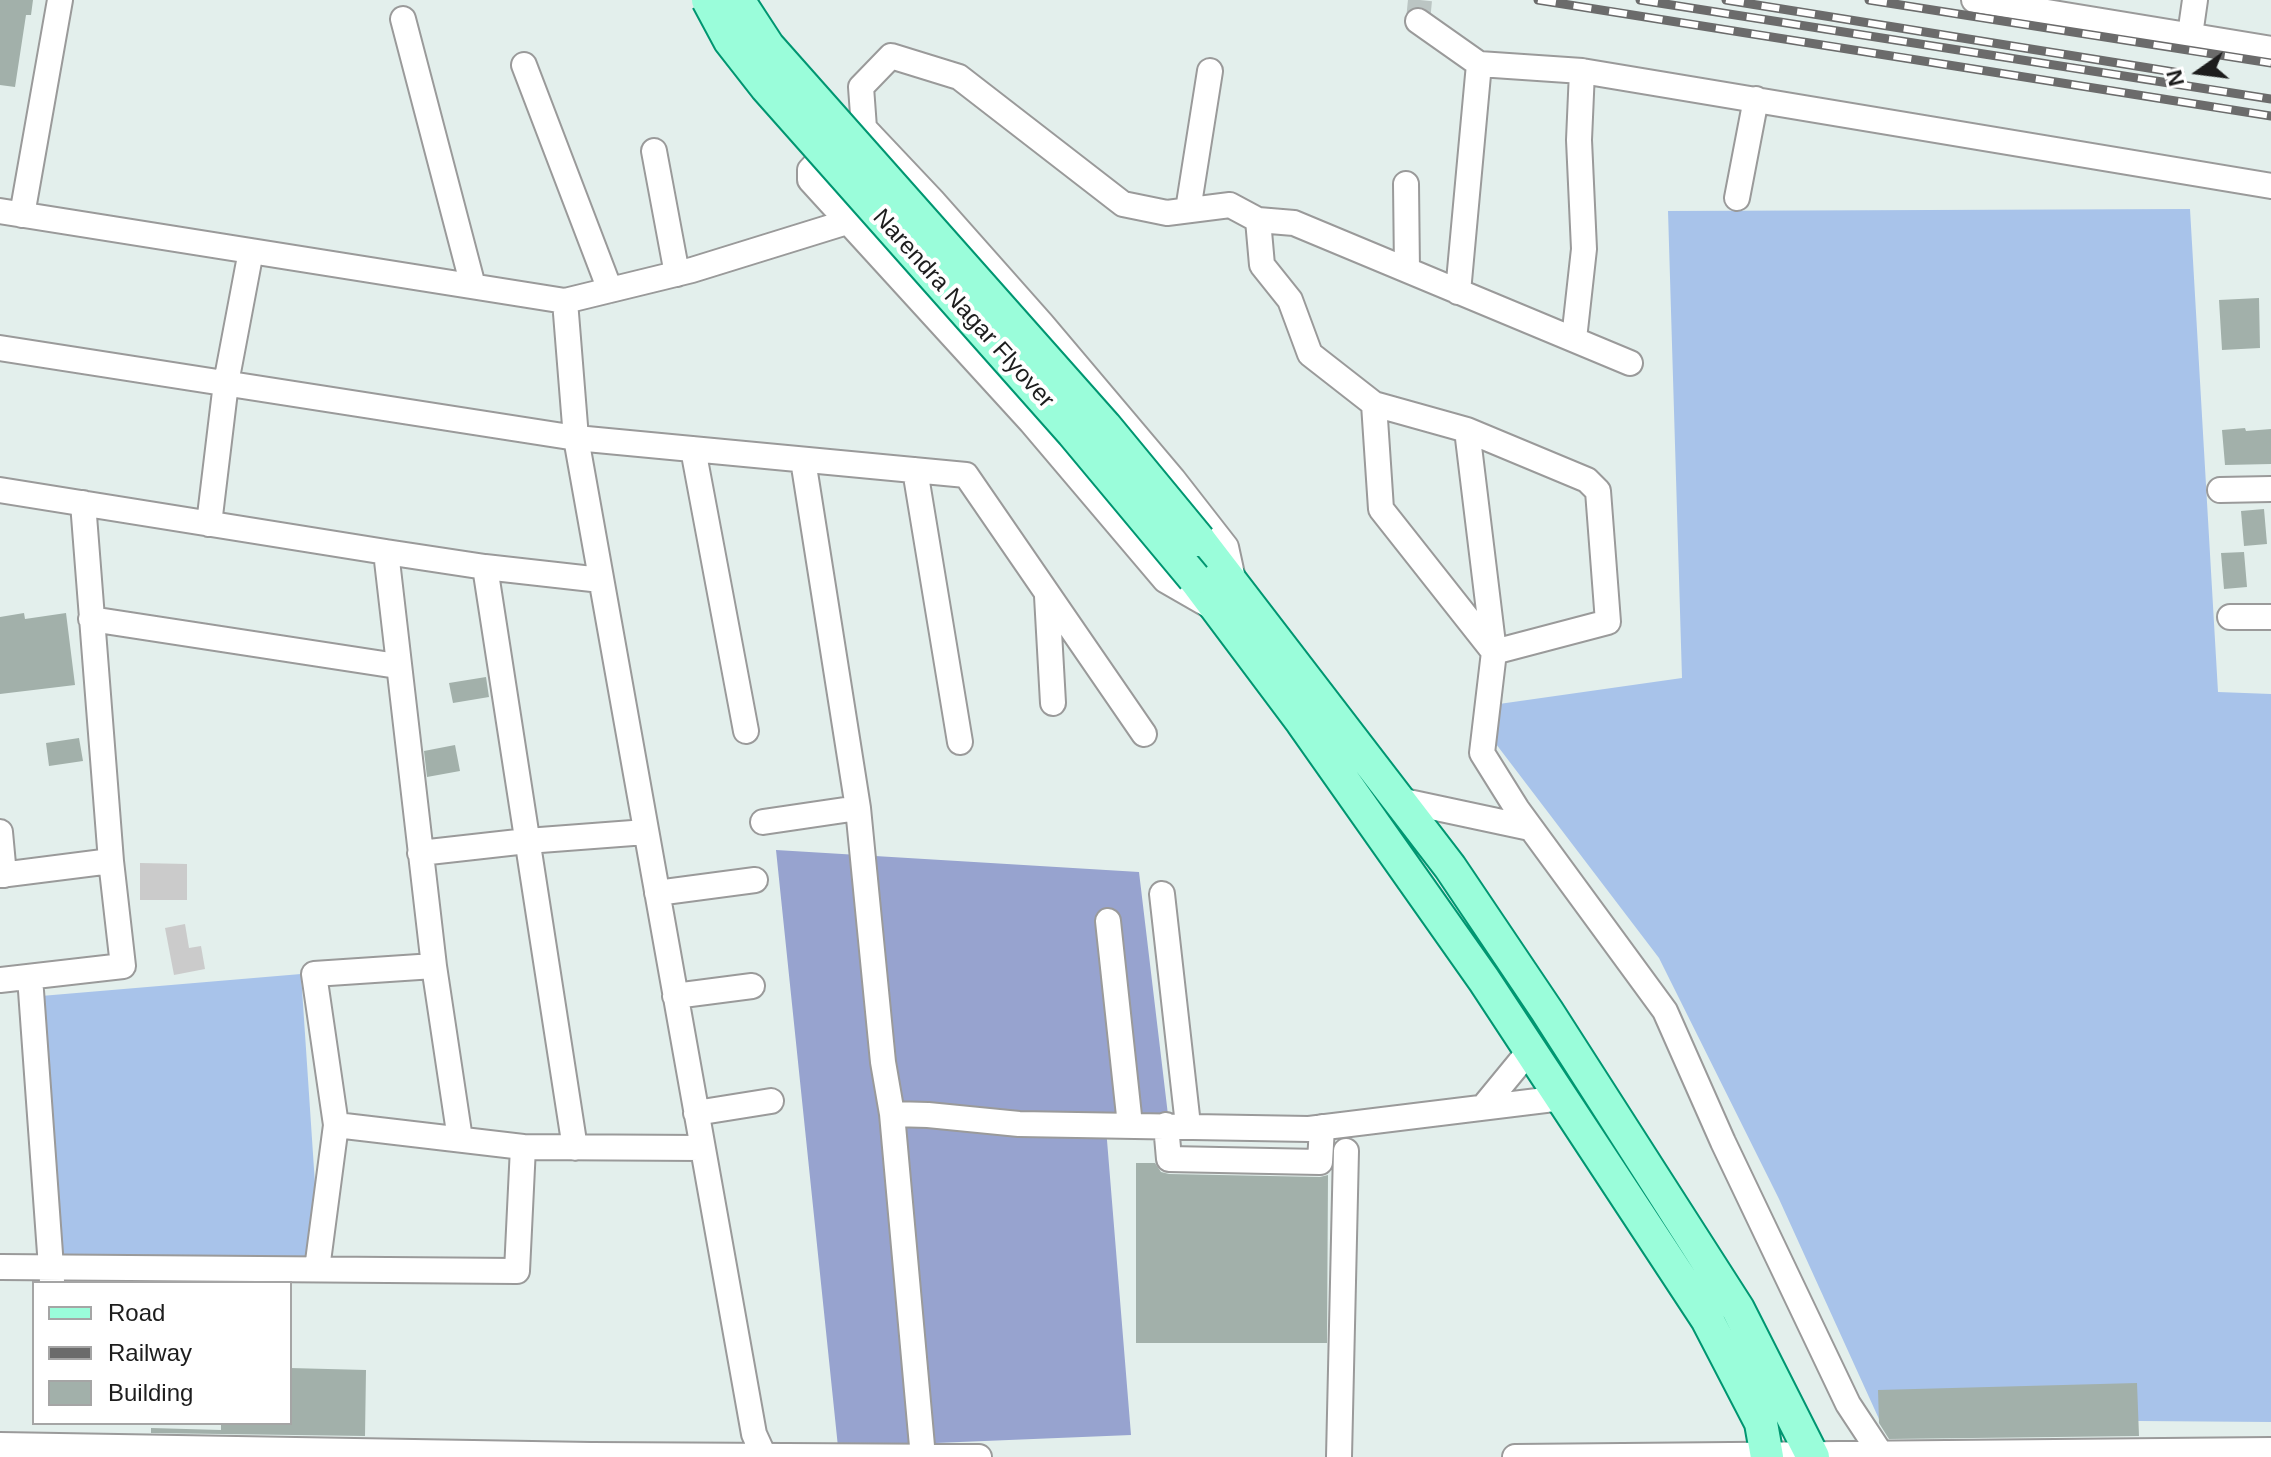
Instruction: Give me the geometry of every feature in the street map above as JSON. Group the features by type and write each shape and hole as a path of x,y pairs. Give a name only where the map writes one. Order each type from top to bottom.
{"main road":[{"name":"Narendra Nagar Flyover","path":"708,0 730,41 766,87 1073,433 1194,578 1229,600"},
{"name":"Narendra Nagar Flyover","path":"738,0 768,46 1095,414 1199,540 1229,600"},
{"path":"1229,600 1399,800 1450,867 1547,1011 1738,1309 1813,1456"},
{"path":"1229,600 1707,1319 1761,1423 1767,1456"}],"street":[{"path":"60,0 11,213 565,301 677,274 847,222"},
{"path":"1974,0 2064,7 2271,49"},
{"path":"2190,35 2195,0"},
{"path":"403,19 473,286"},
{"path":"1418,21 1479,64 1582,71 2271,186"},
{"path":"864,128 861,87 891,56 959,77 1123,204 1167,213 1230,205 1258,220 1294,223 1630,363"},
{"path":"1458,292 1479,64"},
{"path":"524,65 610,290"},
{"path":"1188,210 1210,71"},
{"path":"1574,339 1584,249 1579,140 1582,71"},
{"path":"1737,198 1756,99"},
{"path":"852,125 864,128 1042,324 1226,547 1229,600 1165,580 1011,399 810,180 810,170 852,125"},
{"path":"654,151 677,274"},
{"path":"1406,184 1407,270"},
{"path":"1258,220 1262,265 1290,300 1310,354 1374,404 1467,430 1587,480 1598,491 1608,622 1494,652"},
{"path":"209,524 226,383 251,251"},
{"path":"565,301 576,438 754,1434 764,1456"},
{"path":"0,348 576,438 966,475 1144,734"},
{"path":"1374,404 1381,509 1494,652"},
{"path":"1467,430 1494,652 1482,753 1530,828 1665,1011 1723,1142 1848,1404 1881,1454"},
{"path":"693,449 746,731"},
{"path":"803,460 858,808 883,1062 892,1114 923,1457"},
{"path":"915,470 960,742"},
{"path":"2220,490 2271,489"},
{"path":"0,490 485,567 601,580"},
{"path":"0,980 123,966 111,861 83,503"},
{"path":"386,552 434,966 460,1139"},
{"path":"485,567 575,1148"},
{"path":"1047,594 1053,703"},
{"path":"2230,617 2271,617"},
{"path":"91,619 397,666"},
{"path":"1399,800 1530,828"},
{"path":"763,822 858,808"},
{"path":"0,832 2,875 111,861"},
{"path":"420,853 646,832"},
{"path":"657,893 755,880"},
{"path":"1162,894 1177,1125 1169,1159 1320,1162 1322,1127"},
{"path":"1108,921 1130,1125"},
{"path":"317,1269 336,1125 314,974 434,966"},
{"path":"30,977 52,1275"},
{"path":"675,996 752,986"},
{"path":"1484,1106 1530,1050"},
{"path":"892,1114 1019,1124 1322,1127 1562,1098"},
{"path":"696,1113 771,1101"},
{"path":"336,1125 523,1147 702,1148"},
{"path":"0,1267 52,1275 317,1269 517,1271 523,1147"},
{"path":"1339,1457 1346,1151"},
{"path":"0,1445 46,1435 764,1456 979,1457"},
{"path":"1515,1457 2271,1450"}],"shaded area":[{"path":"2190,209 2218,692 2271,694 2271,1422 1879,1419 1779,1199 1659,958 1496,744 1499,704 1682,678 1668,211"},
{"path":"776,850 1139,872 1168,1115 1106,1128 1131,1435 838,1447"},
{"path":"140,863 187,864 187,900 140,900"},
{"path":"185,924 189,948 201,946 205,969 174,975 165,928"},
{"path":"301,974 320,1259 63,1257 41,996"}],"building":[{"path":"0,0 33,0 31,15 26,15 15,87 0,85"},
{"path":"2259,298 2260,348 2222,350 2219,300"},
{"path":"2245,428 2246,431 2271,429 2271,464 2225,465 2222,430"},
{"path":"2264,509 2267,544 2244,546 2241,511"},
{"path":"2244,552 2247,587 2224,589 2221,553"},
{"path":"24,613 25,619 66,613 75,685 0,694 0,617"},
{"path":"486,677 489,697 453,703 449,683"},
{"path":"79,738 83,761 49,766 46,743"},
{"path":"455,745 460,771 427,777 424,751"},
{"path":"1136,1163 1155,1163 1161,1172 1169,1174 1328,1175 1327,1343 1136,1343"},
{"path":"292,1368 366,1370 365,1436 151,1433 151,1428 221,1430 221,1425 292,1425"},
{"path":"2137,1383 2139,1436 1889,1439 1879,1423 1878,1390"}],"tunnel":[{"path":"1418,21 1420,0"}],"railway":[{"path":"1538,0 2271,116"},
{"path":"1640,0 2271,99"},
{"path":"1726,0 2180,73"},
{"path":"1869,0 2271,63"}]}
